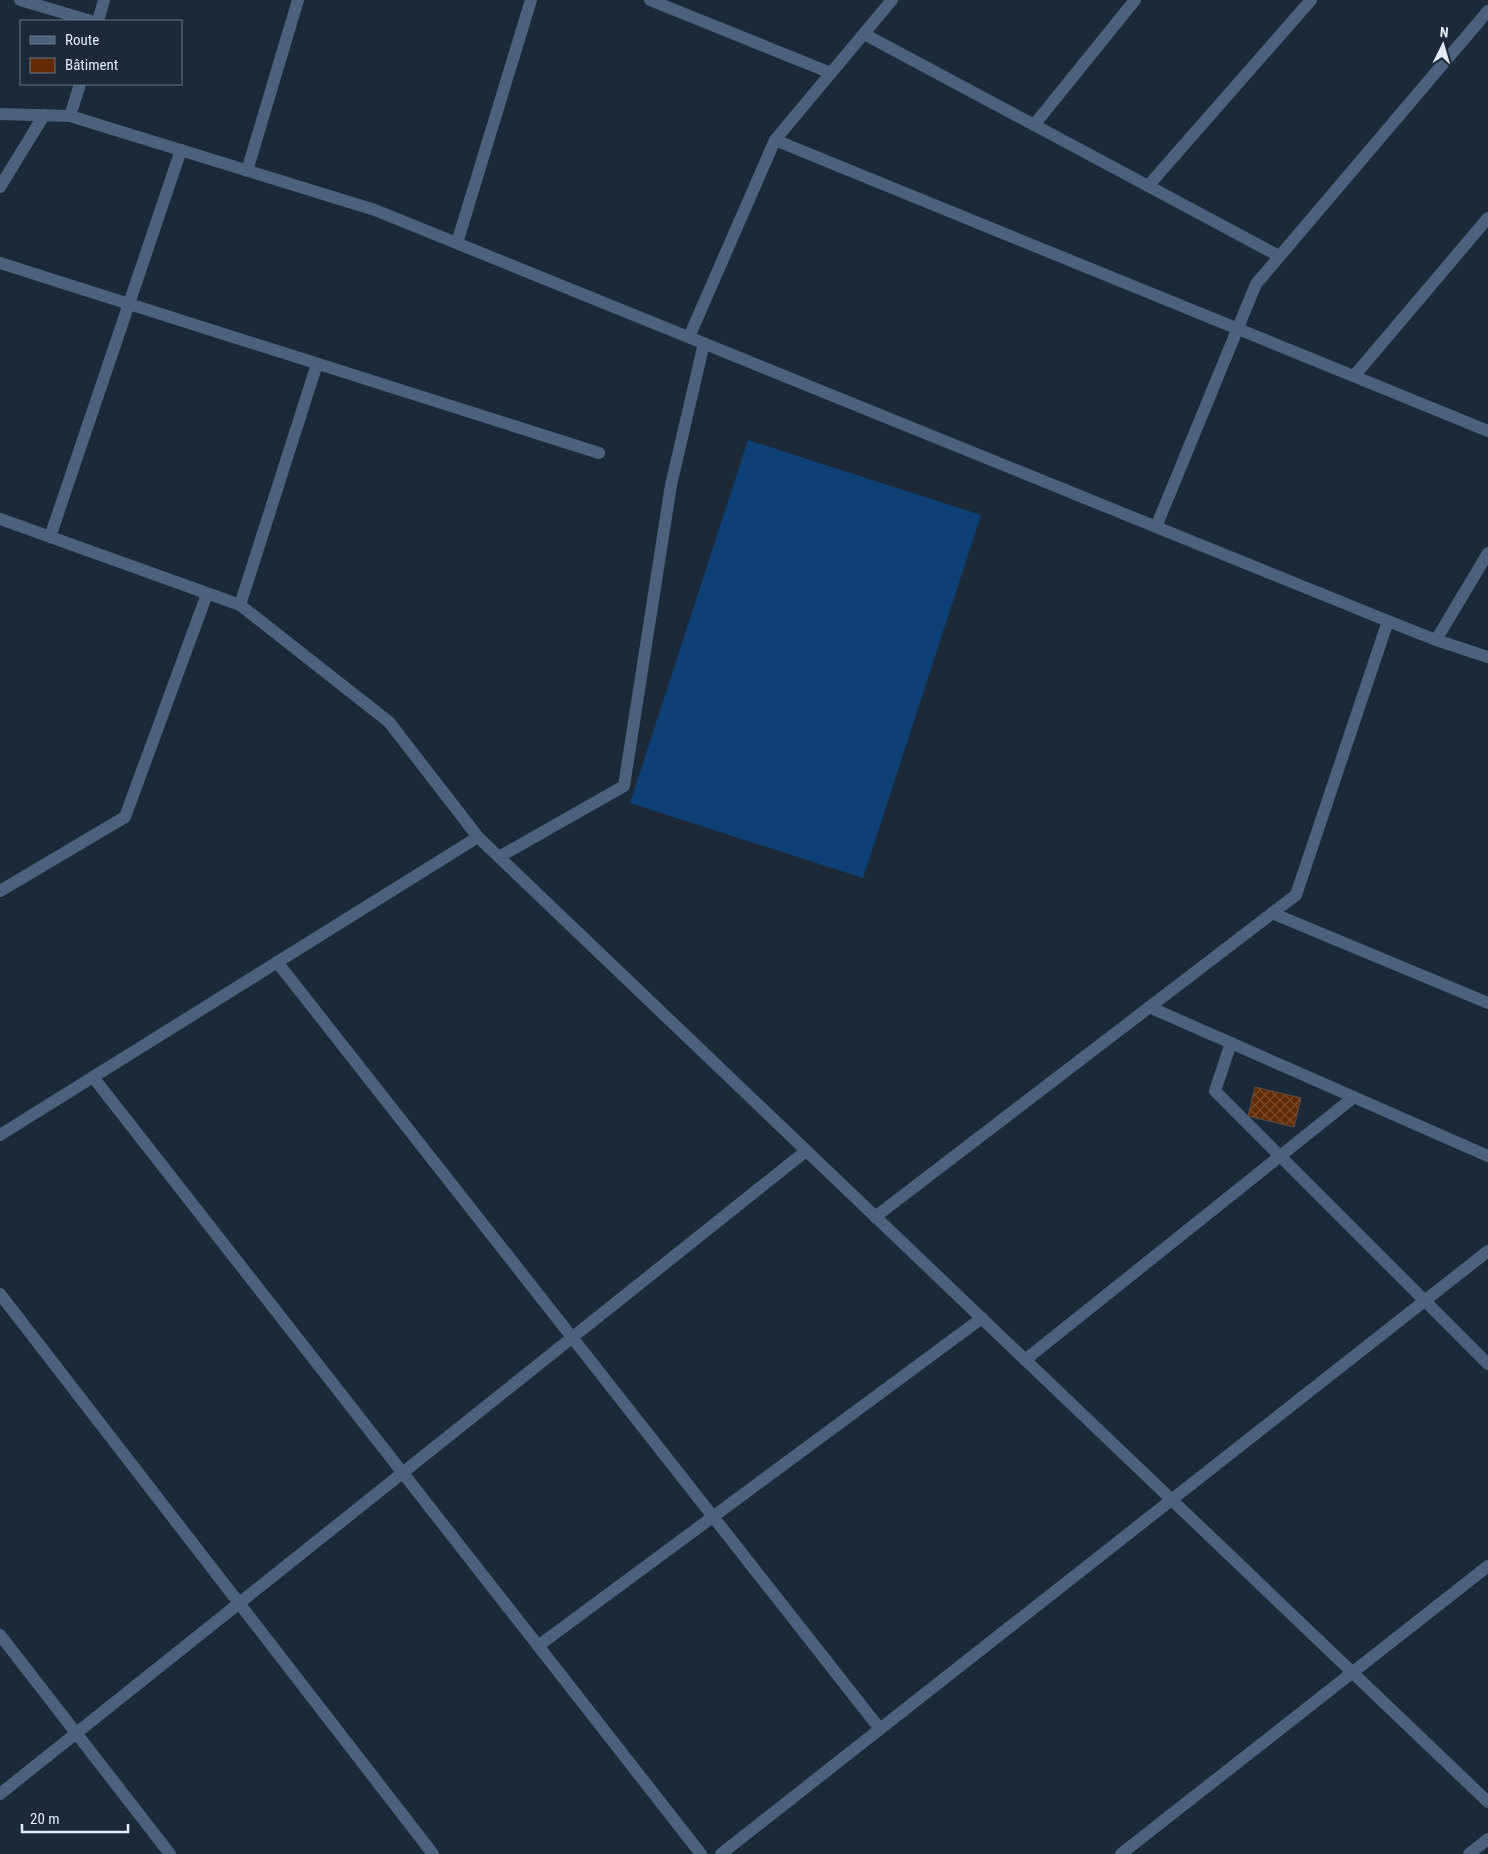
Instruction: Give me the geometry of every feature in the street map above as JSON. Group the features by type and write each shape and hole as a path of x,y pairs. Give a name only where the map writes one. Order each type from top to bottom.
{"street":[{"path":"20,0 88,20"},
{"path":"98,20 104,0"},
{"path":"247,171 298,0"},
{"path":"457,243 531,0"},
{"path":"650,0 831,73"},
{"path":"689,337 776,140 892,0"},
{"path":"1034,125 1135,0"},
{"path":"1148,186 1311,0"},
{"path":"1156,527 1256,284 1488,11"},
{"path":"864,34 1279,256"},
{"path":"70,116 80,85"},
{"path":"0,114 70,116 375,210 1388,621 1436,640 1488,657"},
{"path":"0,187 44,115"},
{"path":"776,140 1488,431"},
{"path":"50,537 181,150"},
{"path":"1354,376 1488,218"},
{"path":"0,263 600,453"},
{"path":"499,857 624,786 671,486 704,343"},
{"path":"240,605 317,364"},
{"path":"0,520 240,605 389,722 478,836 499,857 1488,1802"},
{"path":"1436,640 1488,553"},
{"path":"0,890 125,818 207,594"},
{"path":"875,1217 1296,894 1388,621"},
{"path":"0,1135 478,836"},
{"path":"1272,913 1488,1003"},
{"path":"277,962 880,1729"},
{"path":"1149,1007 1488,1156"},
{"path":"1231,1043 1216,1091 1488,1364"},
{"path":"93,1077 701,1854"},
{"path":"1025,1360 1354,1097"},
{"path":"0,1794 806,1151"},
{"path":"721,1854 1488,1251"},
{"path":"0,1294 433,1854"},
{"path":"538,1646 982,1318"},
{"path":"1121,1854 1488,1566"},
{"path":"0,1635 170,1854"},
{"path":"1469,1854 1488,1839"}],"shaded area":[{"path":"748,440 981,515 863,878 630,803"}],"building":[{"path":"1255,1087 1301,1098 1294,1127 1248,1116"}]}
